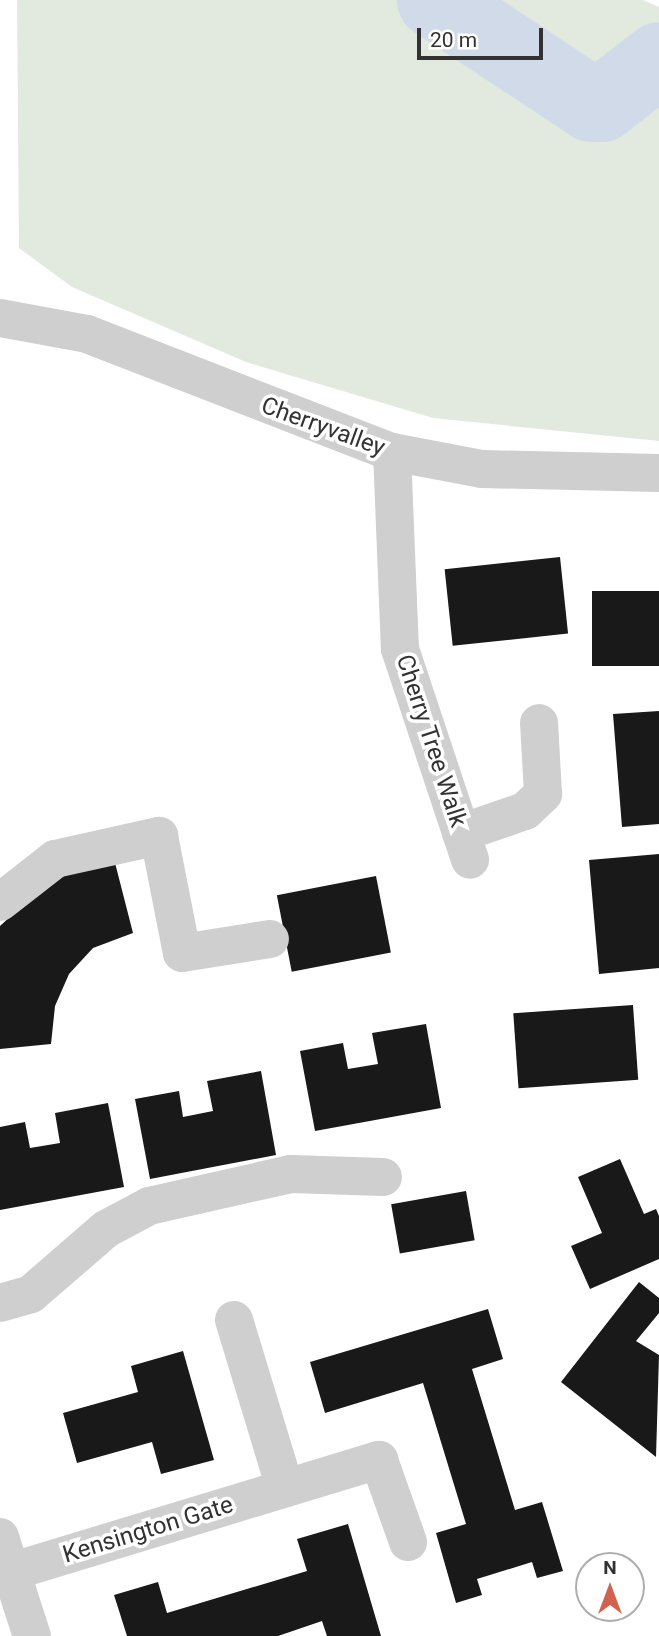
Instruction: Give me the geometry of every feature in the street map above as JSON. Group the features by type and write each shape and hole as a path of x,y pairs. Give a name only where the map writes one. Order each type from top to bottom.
{"street":[{"name":"Cherryvalley","path":"0,318 86,334 392,452 482,469 659,473"},
{"name":"Cherry Tree Walk","path":"392,452 400,649 466,846 525,811 543,794 539,723"},
{"path":"0,902 55,859 159,836 182,953 270,939"},
{"path":"0,1303 31,1294 106,1229 149,1206 291,1174 383,1177"},
{"path":"234,1320 285,1489"},
{"name":"Kensington Gate","path":"5,1554 285,1489 379,1460 408,1542"},
{"path":"5,1554 32,1636"}],"shaded area":[{"path":"17,0 453,0 457,6 492,0 643,0 659,7 659,441 433,418 246,362 72,287 19,248"}],"building":[{"path":"560,557 568,634 453,646 445,569"},
{"path":"592,591 659,591 659,666 592,666"},
{"path":"659,711 659,824 622,827 613,714"},
{"path":"659,854 659,968 599,974 589,860"},
{"path":"113,855 133,933 93,948 69,974 55,1006 51,1044 0,1049 0,926 50,880"},
{"path":"376,876 391,953 292,972 277,895"},
{"path":"633,1005 638,1080 519,1088 513,1013"},
{"path":"426,1024 441,1108 315,1131 300,1051 343,1043 348,1069 378,1064 372,1033"},
{"path":"261,1071 276,1155 150,1179 135,1099 179,1091 183,1117 213,1111 207,1081"},
{"path":"108,1103 124,1187 0,1210 0,1127 25,1122 30,1148 60,1143 55,1113"},
{"path":"620,1159 644,1214 656,1209 659,1216 659,1259 590,1289 571,1246 602,1233 578,1177"},
{"path":"466,1191 475,1240 400,1253 391,1204"},
{"path":"639,1282 659,1298 659,1313 636,1341 659,1355 656,1457 561,1382"},
{"path":"488,1309 503,1359 472,1369 515,1510 542,1502 563,1571 537,1578 532,1562 477,1579 482,1595 456,1603 436,1533 466,1524 423,1383 325,1413 310,1362"},
{"path":"183,1351 214,1460 161,1474 152,1442 77,1463 63,1413 138,1392 131,1366"},
{"path":"348,1524 381,1636 327,1636 322,1621 278,1636 127,1636 114,1595 158,1582 167,1613 307,1571 297,1539"}],"waterway":[{"path":"434,0 591,104 601,104 659,59"}]}
